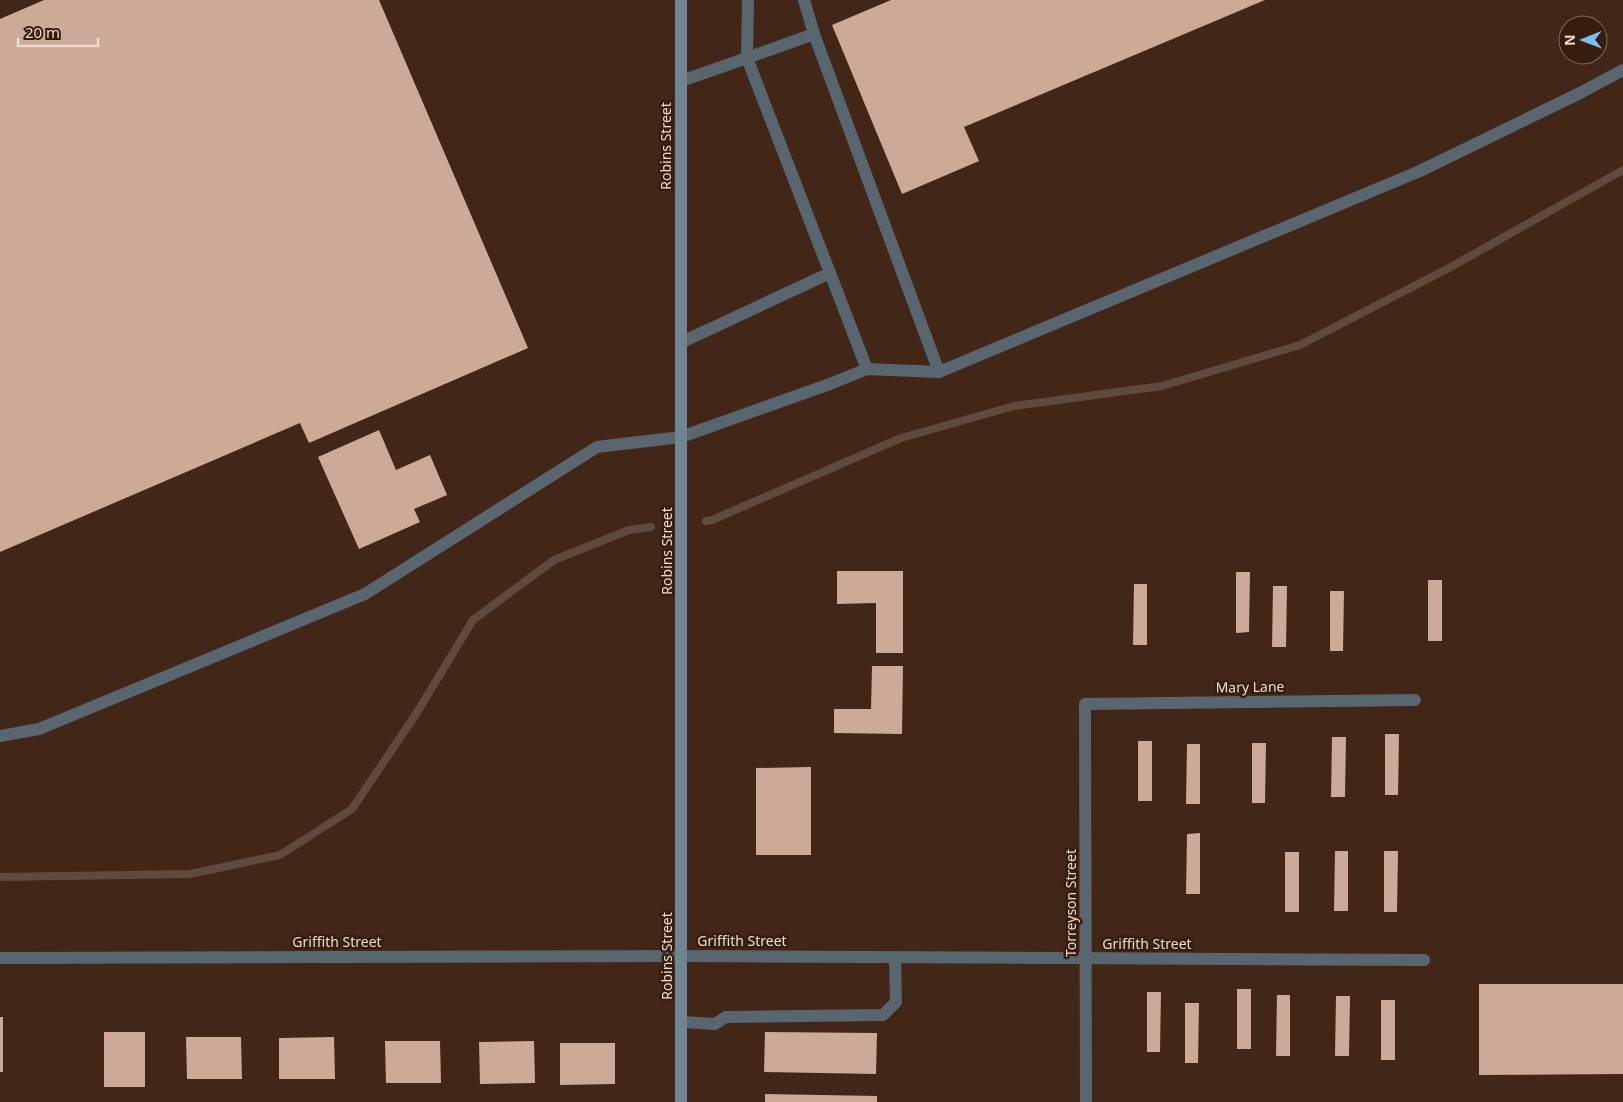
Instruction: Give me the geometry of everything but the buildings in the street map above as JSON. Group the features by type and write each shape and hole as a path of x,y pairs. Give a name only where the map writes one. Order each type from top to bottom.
{"street":[{"name":"Robins Street","path":"681,0 681,1102"},
{"path":"748,0 747,58 867,369"},
{"path":"804,0 814,34 939,372"},
{"path":"681,81 814,34"},
{"path":"0,736 39,729 365,594 597,447 681,437 867,369 939,372 1420,171 1623,70"},
{"path":"682,342 830,273"},
{"name":"Mary Lane","path":"1085,704 1415,700"},
{"name":"Torreyson Street","path":"1085,704 1086,1102"},
{"name":"Griffith Street","path":"0,958 682,956 1424,960"},
{"path":"681,1022 715,1024 726,1016 883,1014 896,1002 895,957"}],"waterway":[{"path":"706,521 901,438 1014,406 1162,386 1300,345 1449,268 1623,170"},
{"path":"0,877 190,874 280,855 352,809 416,714 473,620 554,560 629,530 651,527"}]}
